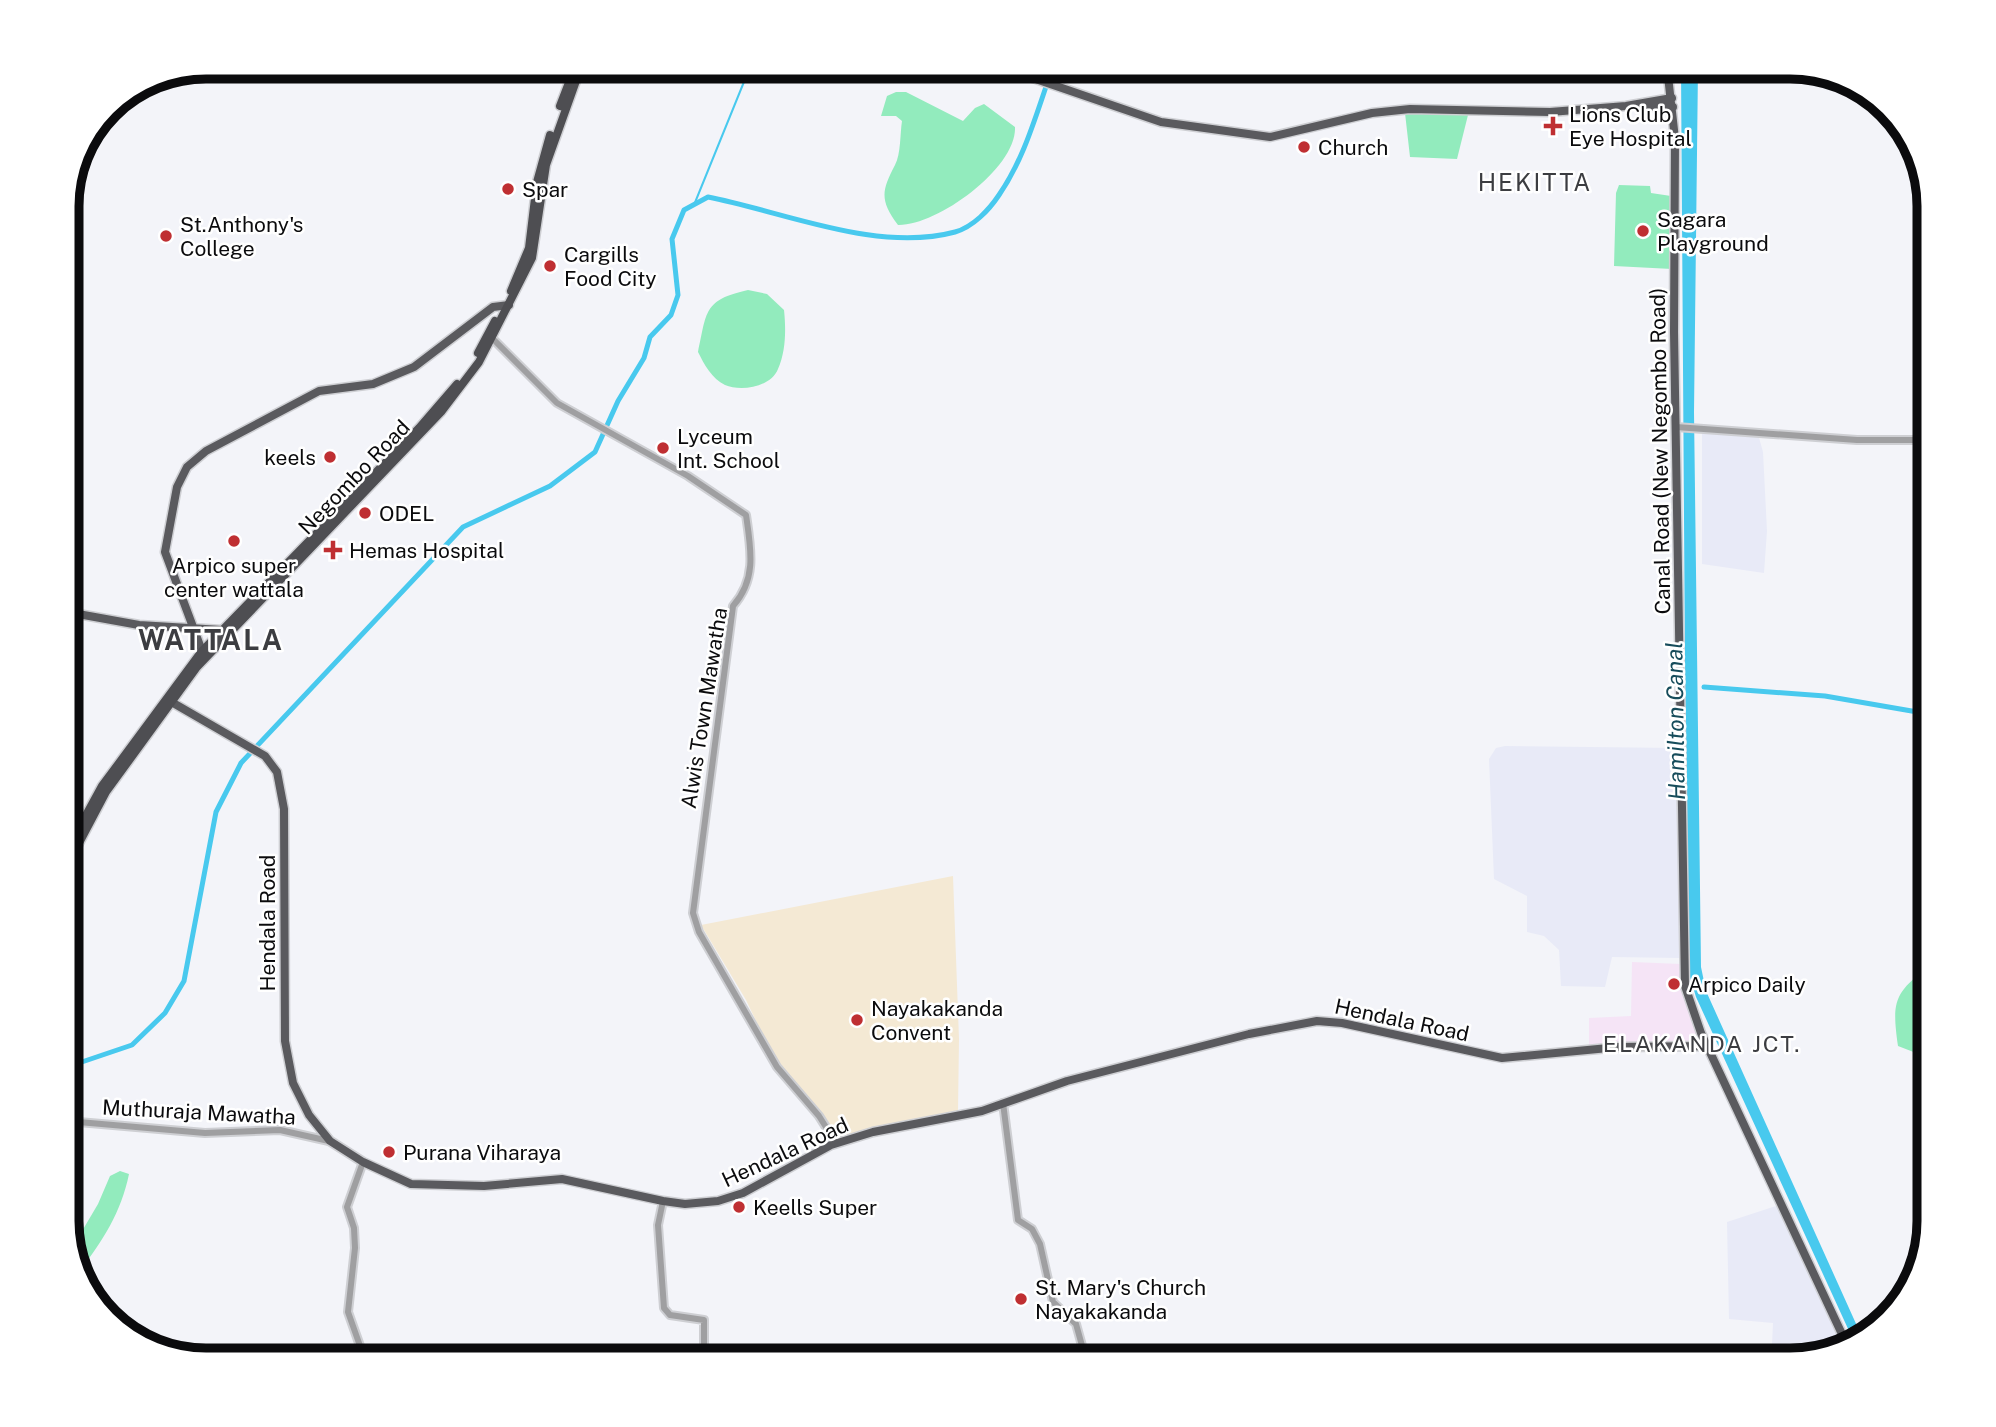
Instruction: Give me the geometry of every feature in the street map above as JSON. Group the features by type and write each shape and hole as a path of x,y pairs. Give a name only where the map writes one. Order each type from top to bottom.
{"highway":[{"name":"Negombo Road","path":"507,304 529,248 543,155 570,79"},
{"name":"Negombo Road","path":"79,826 91,803 197,667 441,412 490,336 532,258 546,165 576,79"},
{"name":"Negombo Road","path":"79,842 94,811 202,650 418,428 461,378 490,336"}],"main road":[{"path":"1039,79 1161,122 1270,137 1372,113 1410,108 1496,108 1550,112 1672,103"},
{"name":"Canal Road (New Negombo Road)","path":"1669,79 1672,103 1684,960 1687,996 1701,1033 1843,1336"},
{"path":"202,650 165,552 177,487 187,467 206,451 319,391 373,384 414,367 494,307 507,304"},
{"path":"79,614 139,625 222,631"},
{"name":"Hendala Road","path":"168,701 259,752 270,761 283,790 285,1041 293,1083 309,1115 330,1141 363,1162 411,1184 484,1186 562,1179 663,1201 685,1204 719,1201 743,1193 836,1143 891,1127 982,1111 1116,1067 1248,1034 1317,1021 1342,1023 1502,1058 1619,1047 1707,1046"},
{"path":"1682,1046 1694,1041 1701,1033"}],"street":[{"name":"Alwis Town Mawatha","path":"490,336 557,403 688,476 746,515 751,571 746,590 733,606 693,913 699,932 777,1068 819,1116 836,1143"},
{"path":"1676,427 1857,440 1917,440"},
{"path":"1003,1103 1018,1220 1032,1229 1040,1244 1053,1303 1076,1324 1083,1348"},
{"name":"Muthuraja Mawatha","path":"79,1122 205,1133 279,1130 330,1141"},
{"path":"361,1348 348,1312 355,1248 354,1228 347,1207 363,1162"},
{"path":"663,1201 658,1225 664,1308 670,1315 704,1320 704,1348"}],"shaded area":[{"path":"1702,431 1758,434 1763,452 1767,531 1764,573 1702,564"},
{"path":"1496,748 1677,748 1681,958 1612,957 1605,987 1561,986 1559,950 1544,936 1527,932 1527,896 1494,879 1489,759"},
{"name":"Nayakakanda Convent","path":"953,876 959,1039 958,1111 834,1138 815,1105 793,1086 776,1063 746,1000 701,925"},
{"path":"1632,962 1681,964 1697,1032 1691,1040 1681,1043 1589,1046 1589,1018 1631,1016"},
{"path":"1779,1205 1842,1337 1834,1341 1772,1345 1773,1323 1729,1319 1727,1222"},
{"path":"1831,1342 1807,1347 1772,1346"}],"green space":[{"path":"906,92 963,121 975,108 984,104 1015,127 1012,143 1003,160 972,192 933,216 898,225 888,209 884,195 897,160 902,121 896,116 881,116 887,96"},
{"path":"1469,111 1457,159 1410,157 1405,113"},
{"name":"Sagara Playground","path":"1619,185 1650,186 1651,193 1671,196 1672,269 1614,266 1616,193"},
{"path":"748,290 767,294 784,310 784,347 778,369 769,380 755,386 739,388 725,385 712,375 698,352 706,317 715,303"},
{"path":"1917,976 1917,1053 1898,1046 1896,1009 1908,984"},
{"path":"120,1171 129,1174 116,1214 86,1262 80,1235 98,1204 110,1176"}],"water":[{"path":"1681,79 1698,79 1694,412 1701,967 1706,991 1858,1329 1850,1333 1696,997 1687,967"}],"waterway":[{"path":"694,205 745,79"},
{"path":"79,1063 132,1045 165,1013 184,981 216,812 241,763 463,527 550,486 595,452 618,401 644,358 650,337 671,315 678,295 672,239 684,210 708,197 863,234 894,238 925,237 962,230 995,201 1017,165 1049,79"},
{"path":"1704,687 1825,696 1917,712"}],"place":[{"name":"Lions Club Eye Hospital","path":"1553,126"},
{"name":"Church","path":"1304,147"},
{"name":"Spar","path":"508,189"},
{"name":"Sagara Playground","path":"1643,231"},
{"name":"St.Anthony's College","path":"166,236"},
{"name":"Cargills Food City","path":"550,266"},
{"name":"Lyceum Int. School","path":"663,448"},
{"name":"keels","path":"330,457"},
{"name":"ODEL","path":"365,513"},
{"name":"Arpico super center wattala","path":"234,541"},
{"name":"Hemas Hospital","path":"333,550"},
{"name":"Arpico Daily","path":"1674,984"},
{"name":"Nayakakanda Convent","path":"857,1020"},
{"name":"Purana Viharaya","path":"389,1152"},
{"name":"Keells Super","path":"739,1207"},
{"name":"St. Mary's Church Nayakakanda","path":"1021,1299"}],"district":[{"name":"HEKITTA","path":"1535,182"},
{"name":"WATTALA","path":"211,639"},
{"name":"ELAKANDA JCT.","path":"1702,1043"}],"water label":[{"name":"Hamilton Canal","path":"1675,721"}]}
